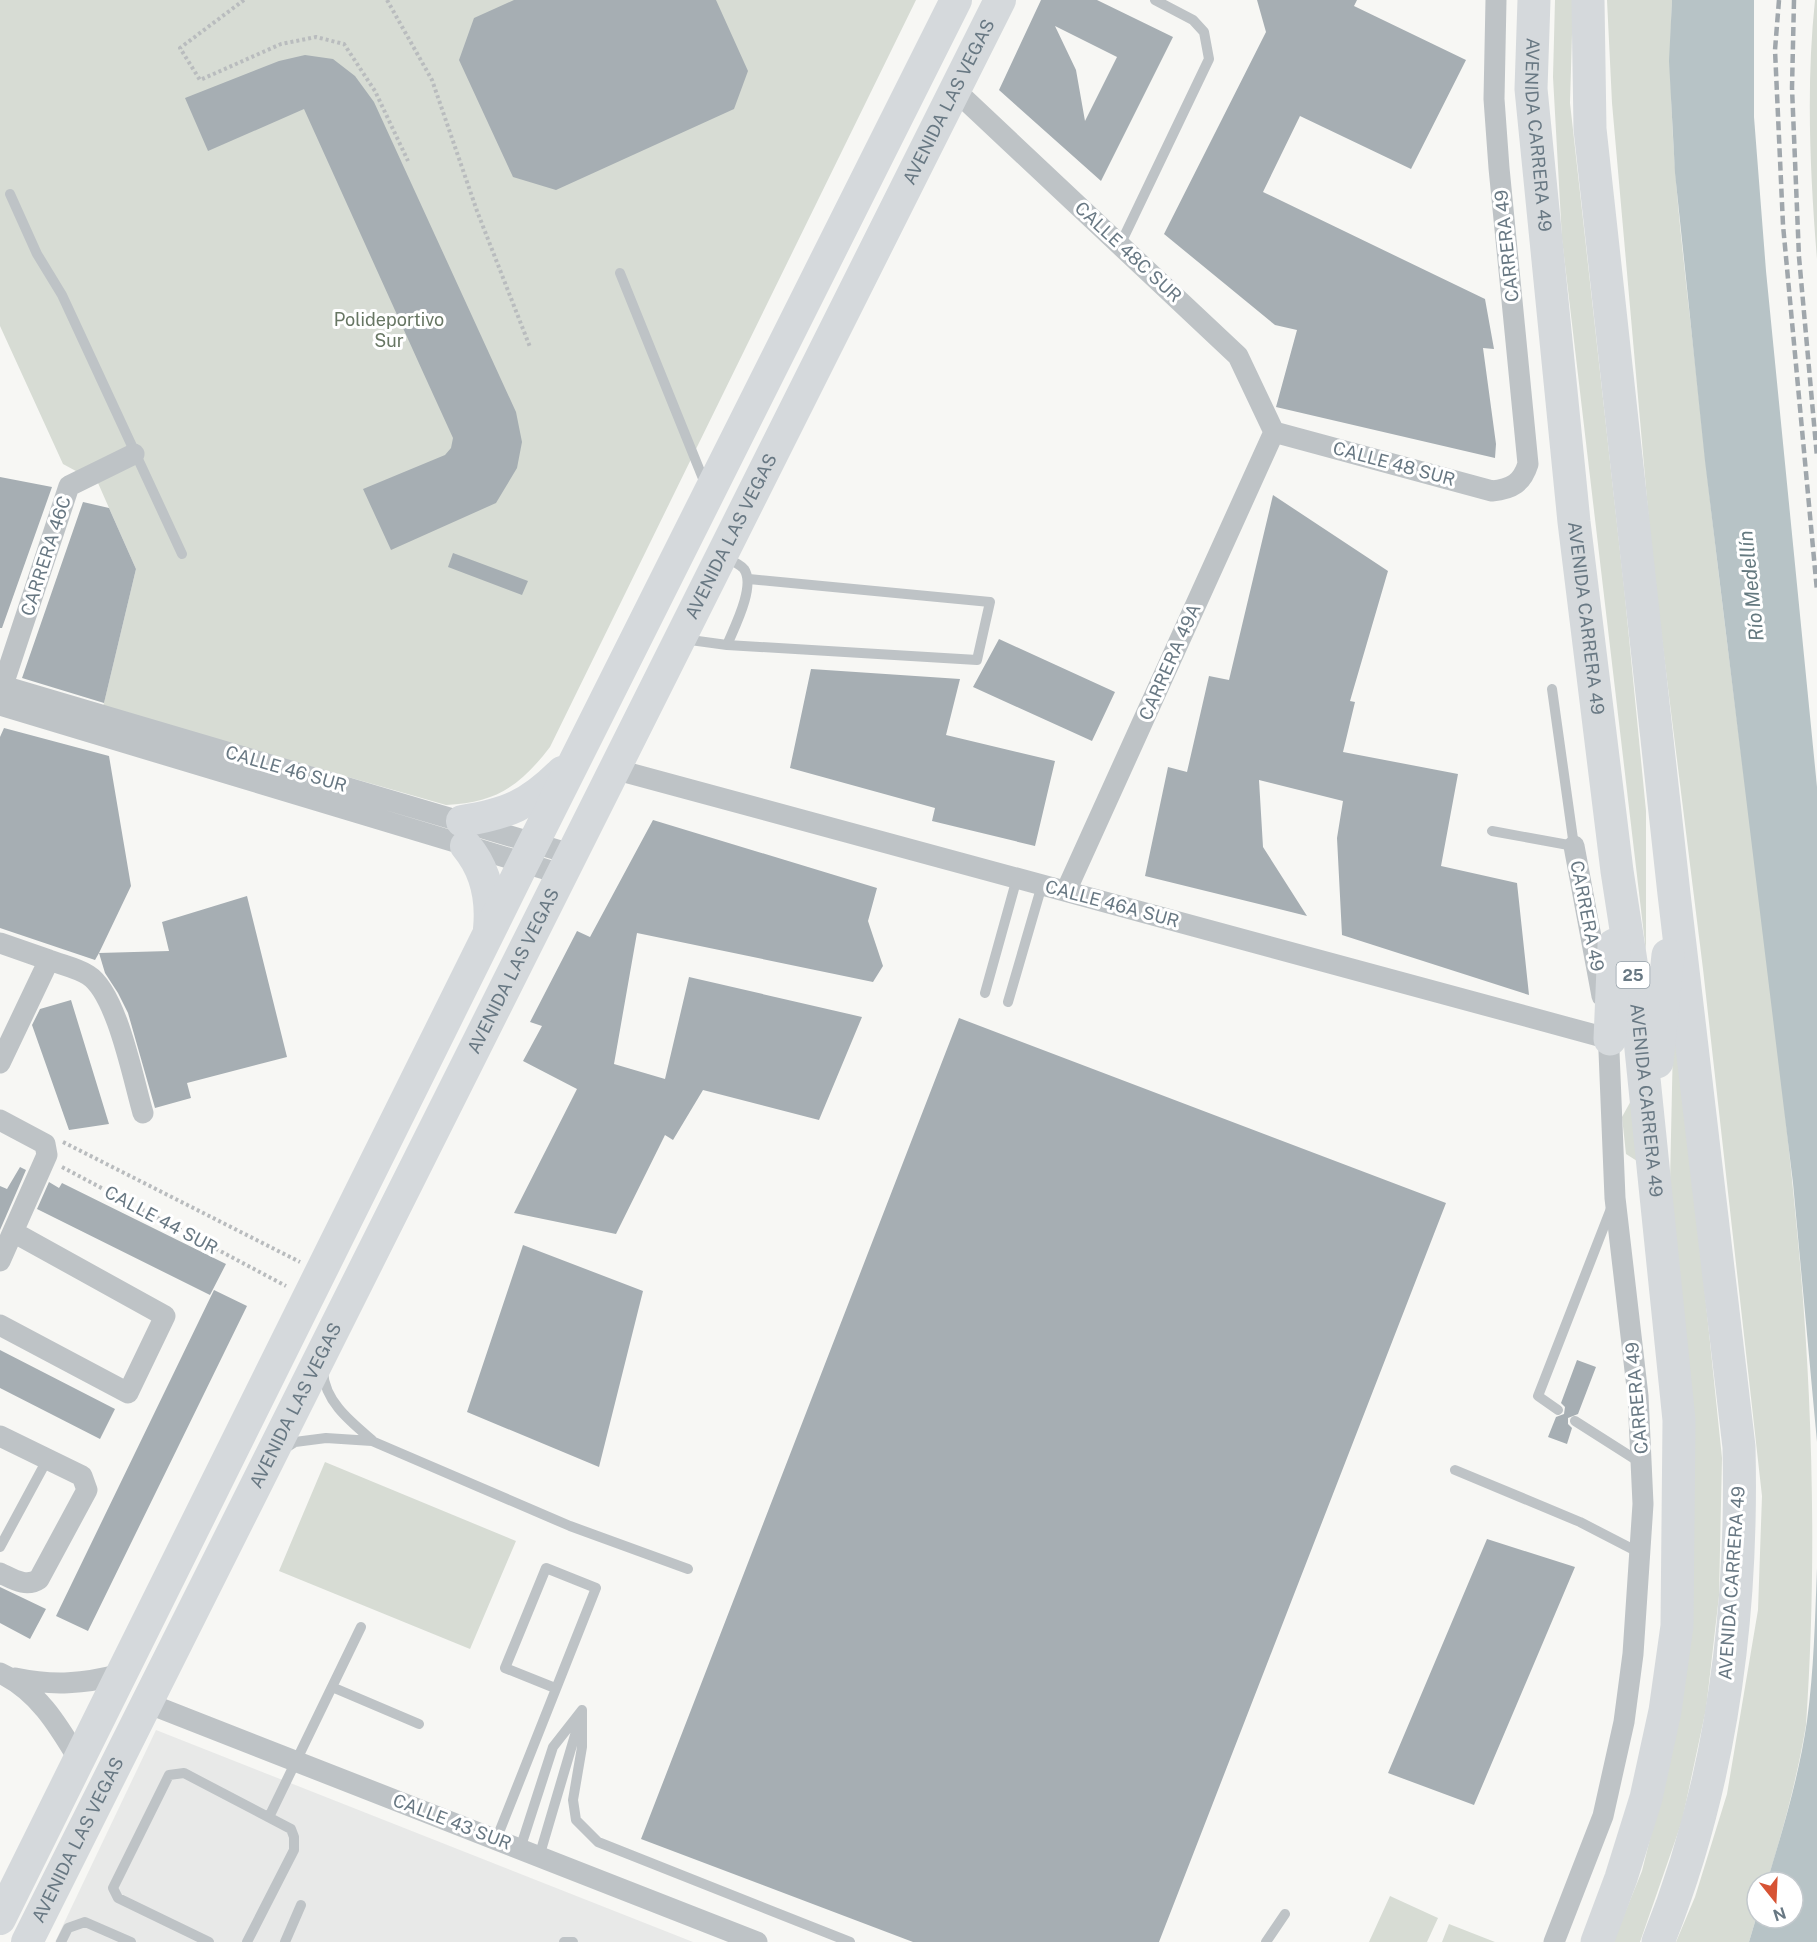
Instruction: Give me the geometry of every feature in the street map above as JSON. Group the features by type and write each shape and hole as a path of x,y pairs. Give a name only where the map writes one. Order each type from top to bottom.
{"highway":[{"name":"AVENIDA CARRERA 49","path":"1534,0 1531,89 1574,522 1617,871 1634,981 1651,1129 1679,1420 1677,1626 1665,1711 1646,1798 1621,1878 1597,1942"},
{"name":"AVENIDA CARRERA 49","path":"1588,0 1590,129 1674,894 1722,1291 1739,1447 1741,1499 1733,1621 1714,1758 1693,1841 1658,1942"},
{"path":"1610,1039 1617,871"},
{"path":"1651,1129 1674,894"}],"main road":[{"name":"AVENIDA LAS VEGAS","path":"0,1919 489,932 956,0"},
{"name":"AVENIDA LAS VEGAS","path":"27,1942 1000,0"},
{"path":"489,932 489,894 479,865 464,834 514,809 548,787 576,759"}],"street":[{"name":"CARRERA 49","path":"1496,0 1494,99 1496,133 1528,464 1524,478 1514,486"},
{"name":"CALLE 48C SUR","path":"955,90 1238,356 1274,432"},
{"name":"CALLE 48 SUR","path":"1274,432 1492,490 1514,486"},
{"name":"CARRERA 49A","path":"1066,891 1274,432"},
{"name":"CARRERA 46C","path":"1,692 69,486 134,454"},
{"name":"CALLE 46 SUR","path":"1,692 566,864"},
{"name":"CALLE 46A SUR","path":"614,769 1610,1039"},
{"name":"CARRERA 49","path":"1554,1942 1603,1816 1622,1734 1633,1654 1640,1553 1642,1464 1638,1396 1615,1198 1610,1039 1574,846"},
{"path":"0,943 88,975 101,986 111,1004 142,1113"},
{"path":"0,1063 49,960"},
{"path":"0,1120 45,1144 47,1155 15,1233 0,1261"},
{"path":"0,1325 128,1393 165,1316 15,1233"},
{"path":"0,1436 82,1476 87,1490 39,1579 32,1584 22,1583 0,1573"},
{"path":"4,1675 45,1685 67,1684 122,1674"},
{"path":"4,1675 39,1700 79,1760"},
{"name":"CALLE 43 SUR","path":"147,1703 757,1942"}],"lane":[{"path":"1120,245 1209,59 1204,32 1193,20 1155,0"},
{"path":"10,194 37,254 62,295 182,554"},
{"path":"620,273 709,493"},
{"path":"721,555 743,568 749,579 747,594 727,645"},
{"path":"679,638 727,645 977,660 990,602 749,579"},
{"path":"1492,831 1574,846 1552,689"},
{"path":"985,993 1017,878"},
{"path":"1008,1002 1042,885"},
{"path":"1558,1410 1538,1396 1615,1198"},
{"path":"321,1354 324,1385 344,1415 372,1440"},
{"path":"1575,1421 1642,1464"},
{"path":"270,1457 295,1442 343,1437 372,1440 570,1526 688,1569"},
{"path":"0,1547 47,1460"},
{"path":"1455,1470 1580,1522 1640,1553"},
{"path":"496,1840 596,1588 546,1568 505,1668 555,1688"},
{"path":"269,1817 361,1628"},
{"path":"333,1687 419,1724"},
{"path":"519,1849 553,1747 582,1710"},
{"path":"539,1857 582,1710"},
{"path":"582,1710 582,1747 573,1800 576,1820 598,1842 850,1942"},
{"path":"209,1942 118,1898 113,1888 169,1775 175,1772 184,1773 291,1829 294,1837 294,1850 247,1942"},
{"path":"285,1942 301,1905"},
{"path":"1266,1942 1284,1914 1274,1942"},
{"path":"61,1942 68,1928 85,1922 117,1939 131,1942"},
{"path":"564,1942 573,1942"}],"path":[{"path":"244,0 180,48 200,80 281,44 316,37 344,44 375,91 408,160"},
{"path":"387,0 432,80 477,211 530,347"},
{"name":"CALLE 44 SUR","path":"288,1287 55,1163 45,1144 65,1142 300,1262"}],"shaded area":[{"path":"156,1730 693,1942 55,1942"}],"green space":[{"name":"Polideportivo Sur","path":"0,0 916,0 550,747 528,772 506,790 479,801 446,805 103,707 136,569 98,483 63,464 0,326"},
{"path":"1555,0 1573,0 1570,103 1624,587 1646,811 1646,952 1562,239 1553,77"},
{"path":"1607,0 1672,0 1671,100 1682,249 1723,609 1776,1030 1798,1241 1810,1422 1812,1544 1806,1725 1789,1804 1771,1870 1745,1870 1745,1930 1753,1930 1749,1942 1676,1942 1695,1897 1727,1794 1758,1610 1762,1496 1703,969 1653,567 1612,103"},
{"path":"1815,0 1817,0 1817,259 1810,129"},
{"path":"1674,995 1722,1458 1719,1596 1706,1709 1682,1821 1640,1942 1613,1942 1642,1871 1676,1734 1670,1183"},
{"path":"1633,1097 1637,1161 1626,1154 1622,1117"},
{"path":"325,1462 516,1541 470,1649 279,1571"},
{"path":"1390,1896 1438,1918 1427,1942 1369,1942"},
{"path":"1449,1924 1495,1942 1442,1942"}],"water":[{"name":"Río Medellín","path":"1672,0 1754,0 1754,117 1766,271 1817,787 1817,1442 1793,1183 1705,461 1675,173 1669,61"},
{"path":"1817,1568 1817,1942 1749,1942 1753,1930 1805,1930 1805,1870 1771,1870 1785,1822 1804,1742 1813,1664"}],"building":[{"path":"514,0 716,0 748,71 734,109 556,190 513,177 459,60 474,18"},
{"path":"1041,0 1097,0 1173,37 1101,181 999,90","holes":["1055,26 1117,57 1085,121 1076,70"]},
{"path":"1257,0 1357,0 1354,6 1466,60 1411,169 1300,116 1263,192 1485,299 1494,349 1483,348 1496,444 1495,458 1276,407 1297,330 1275,325 1164,234 1266,32"},
{"path":"305,55 333,59 355,76 374,102 516,412 522,442 517,468 496,503 391,550 363,489 445,455 451,448 453,438 304,109 208,151 185,98 279,61"},
{"path":"0,477 52,487 2,628 0,628"},
{"path":"1273,495 1388,571 1350,701 1355,702 1343,752 1458,774 1441,866 1517,883 1529,995 1342,935 1337,838 1343,801 1259,780 1263,847 1307,916 1145,876 1168,767 1187,772 1209,676 1229,680"},
{"path":"83,502 109,508 136,569 104,703 22,678"},
{"path":"453,553 528,581 522,595 448,567"},
{"path":"999,639 1115,692 1092,741 973,687"},
{"path":"811,669 960,679 946,735 1055,761 1035,846 932,821 935,808 790,768"},
{"path":"4,728 109,756 131,886 95,960 0,928 0,737"},
{"path":"653,820 877,888 868,921 883,966 873,982 637,933 614,1064 665,1079 689,977 862,1017 819,1120 703,1090 673,1140 665,1135 616,1234 514,1213 577,1089 523,1061 542,1026 530,1022 577,931 590,937"},
{"path":"247,896 287,1057 187,1083 191,1098 155,1108 128,1013 105,973 99,953 169,951 162,922"},
{"path":"71,1000 109,1124 69,1130 32,1025 40,1009"},
{"path":"959,1018 1446,1203 1159,1942 913,1942 641,1839"},
{"path":"20,1167 26,1170 0,1230 0,1186 7,1189"},
{"path":"49,1182 59,1188 62,1183 226,1264 210,1295 37,1209"},
{"path":"523,1245 643,1291 599,1467 467,1412"},
{"path":"214,1290 247,1306 88,1631 56,1616"},
{"path":"0,1350 115,1409 100,1439 0,1388"},
{"path":"1577,1360 1596,1367 1578,1414 1568,1418 1568,1424 1572,1428 1567,1444 1548,1437 1556,1417 1564,1414 1565,1407 1561,1403"},
{"path":"1487,1539 1575,1567 1474,1805 1388,1773"},
{"path":"0,1587 46,1609 30,1639 0,1623"}],"railway":[{"path":"1779,0 1775,50 1783,225 1817,591"},
{"path":"1794,0 1792,88 1799,257 1817,457"}]}
